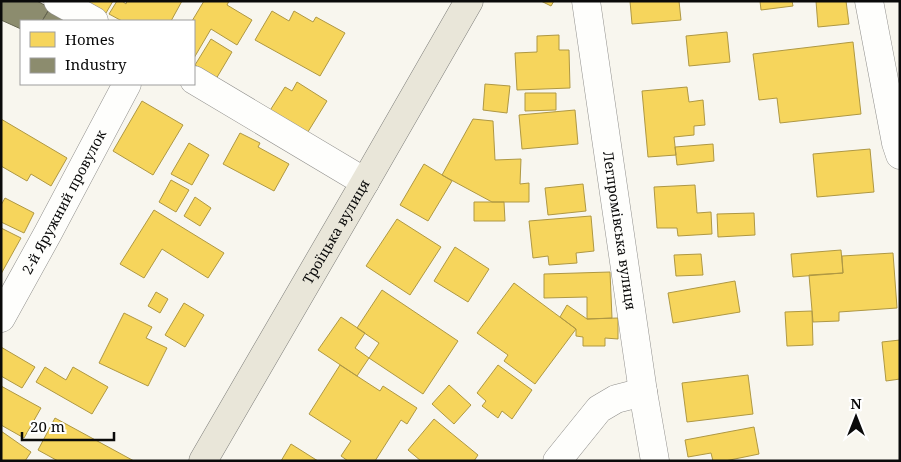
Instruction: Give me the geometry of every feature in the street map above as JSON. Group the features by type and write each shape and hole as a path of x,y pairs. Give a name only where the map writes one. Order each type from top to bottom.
{"main road":[{"name":"Троїцька вулиця","path":"202,461 468,1"}],"street":[{"path":"58,1 92,20"},
{"name":"Легпромівська вулиця","path":"586,1 655,461"},
{"path":"869,1 896,143 900,155"},
{"path":"195,81 365,182"},
{"name":"2-й Яружний провулок","path":"1,318 126,85"},
{"path":"557,461 599,409 616,399 644,392"}],"building: Homes":[{"path":"87,1 113,1 106,13"},
{"path":"117,1 122,1 126,4 127,1 182,1 172,20 120,20 109,14"},
{"path":"204,1 229,1 227,5 252,20 237,45 211,29 195,56 195,20 193,20"},
{"path":"541,1 554,1 551,6"},
{"path":"630,1 679,1 681,20 632,24"},
{"path":"760,1 792,1 793,6 761,10"},
{"path":"816,1 846,1 849,24 818,27"},
{"path":"272,11 289,21 294,11 313,22 316,17 345,33 320,76 255,40"},
{"path":"727,32 730,62 689,66 686,36"},
{"path":"559,35 559,50 569,50 570,88 517,90 515,53 537,52 537,36"},
{"path":"211,39 232,52 216,79 195,65"},
{"path":"853,42 861,114 780,123 777,98 759,100 753,54"},
{"path":"297,82 327,101 306,135 269,112 285,87 292,91"},
{"path":"485,84 510,86 507,113 483,110"},
{"path":"687,87 689,102 703,100 705,125 694,126 694,135 674,137 676,155 648,157 642,91"},
{"path":"525,93 556,93 556,110 525,111"},
{"path":"142,101 183,125 153,175 113,151"},
{"path":"575,110 578,144 522,149 519,115"},
{"path":"1,119 67,158 51,186 31,174 27,181 1,166"},
{"path":"473,119 493,121 495,160 521,159 520,184 529,183 529,202 492,202 442,175"},
{"path":"240,133 260,143 258,147 289,164 274,191 223,164"},
{"path":"189,143 209,155 192,185 171,174"},
{"path":"713,144 714,161 677,165 675,147"},
{"path":"870,149 874,192 817,197 813,154"},
{"path":"424,164 452,181 428,221 400,205"},
{"path":"171,180 189,190 176,212 159,202"},
{"path":"583,184 586,211 548,215 545,188"},
{"path":"695,185 697,213 711,212 712,234 678,236 677,228 657,228 654,187"},
{"path":"195,197 211,208 200,226 184,216"},
{"path":"5,198 34,213 24,233 1,222 1,205"},
{"path":"474,202 504,202 505,221 474,221"},
{"path":"154,210 224,253 208,278 162,249 144,278 120,264"},
{"path":"754,213 755,235 718,237 717,214"},
{"path":"591,216 594,251 576,253 577,263 549,265 548,256 533,258 529,221"},
{"path":"397,219 441,247 410,295 366,266"},
{"path":"1,228 21,238 1,274"},
{"path":"455,247 489,269 468,302 434,281"},
{"path":"841,250 843,273 793,277 791,254"},
{"path":"893,253 897,308 839,312 839,321 813,322 809,275 843,273 842,256"},
{"path":"701,254 703,275 676,276 674,255"},
{"path":"610,272 612,318 587,319 587,297 544,298 544,274"},
{"path":"735,281 740,312 673,323 668,293"},
{"path":"514,283 576,329 535,384 504,361 508,355 477,333"},
{"path":"382,290 458,341 423,394 369,358 379,343 357,328"},
{"path":"156,292 168,299 160,313 148,306"},
{"path":"184,303 204,315 185,347 165,335"},
{"path":"567,305 587,319 618,318 618,339 605,338 605,346 583,346 583,337 576,336 576,329 560,317"},
{"path":"812,311 813,345 787,346 785,312"},
{"path":"124,313 152,327 146,338 167,348 148,386 99,363"},
{"path":"341,317 365,333 355,348 369,358 357,376 318,350"},
{"path":"900,340 900,379 886,381 882,342"},
{"path":"1,347 35,367 22,388 1,376"},
{"path":"340,365 380,391 383,386 417,408 407,424 401,420 375,461 348,461 341,456 351,441 309,414"},
{"path":"498,365 532,390 512,419 502,411 498,418 482,406 486,401 477,393"},
{"path":"45,367 66,380 73,367 108,387 92,414 36,382"},
{"path":"748,375 753,414 687,422 682,383"},
{"path":"449,385 471,405 454,424 432,404"},
{"path":"1,386 41,408 24,438 1,425"},
{"path":"55,418 134,461 58,461 38,450"},
{"path":"434,419 478,455 474,461 421,461 408,450"},
{"path":"754,427 759,454 725,461 713,461 711,453 688,457 685,440"},
{"path":"1,431 31,452 25,461 1,461"},
{"path":"291,444 318,461 281,461"}],"building: Industry":[{"path":"1,1 37,1 50,8 43,20 20,20 20,29 1,20"},
{"path":"50,8 71,20 43,20"}]}
